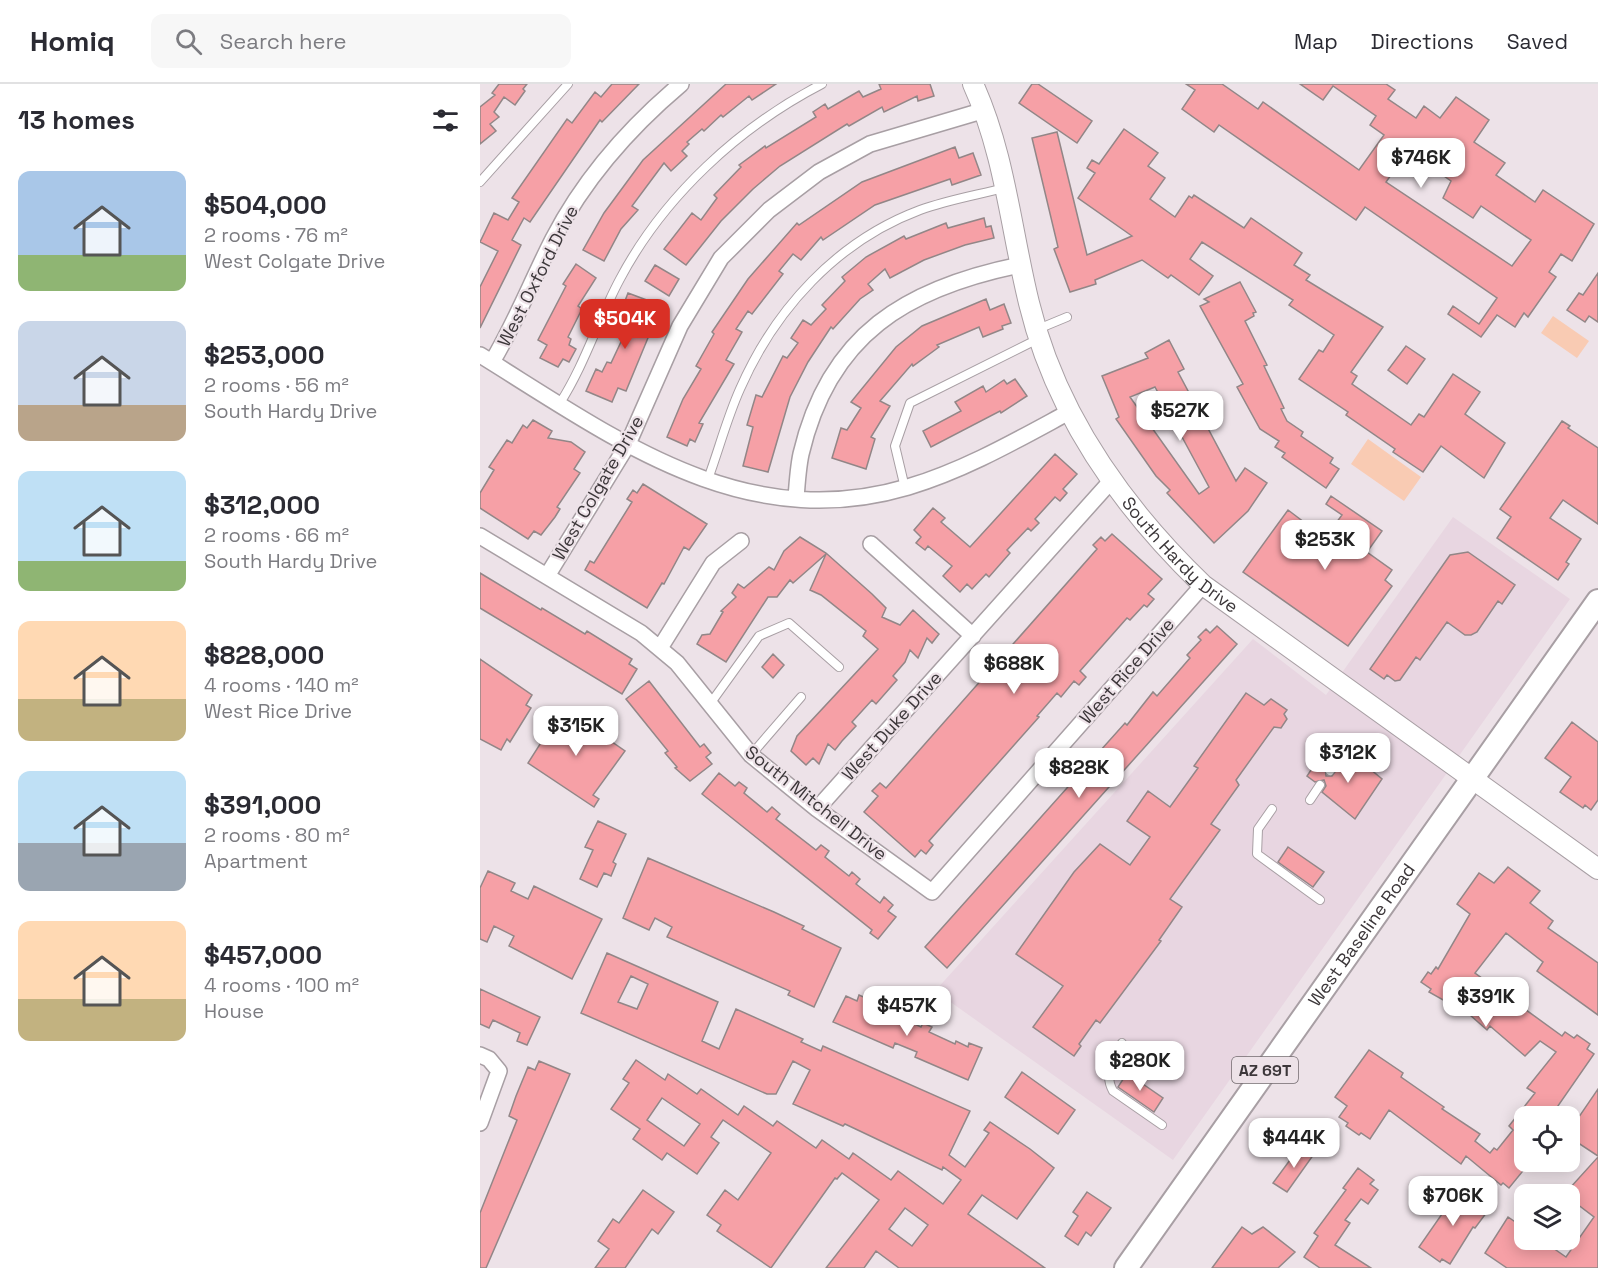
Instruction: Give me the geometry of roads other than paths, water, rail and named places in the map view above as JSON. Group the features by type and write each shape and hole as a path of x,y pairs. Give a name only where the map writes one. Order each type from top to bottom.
{"main road":[{"name":"West Baseline Road","path":"1126,1268 1598,601"}],"street":[{"name":"West Oxford Drive","path":"486,359 511,331 553,238 578,197 603,163 633,129 681,84"},
{"name":"South Hardy Drive","path":"973,84 985,110 1038,334 1069,412 1111,481 1146,528 1203,585 1598,869"},
{"name":"West Colgate Drive","path":"547,576 628,444 680,326 721,258 769,210 819,172 870,144 985,110"},
{"path":"796,499 801,455 813,413 832,375 851,350 899,308 933,289 969,276 1020,265"},
{"path":"486,359 670,467 707,482 796,499 864,497 905,488 955,471 1069,412"},
{"name":"West Duke Drive","path":"817,809 1111,481"},
{"name":"South Mitchell Drive","path":"480,536 641,633 677,663 750,755 817,809 932,892"},
{"path":"660,648 712,563 741,541"},
{"path":"871,544 973,636"},
{"name":"West Rice Drive","path":"932,892 1203,585"},
{"path":"480,1055 489,1059 499,1071 480,1122"}],"lane":[{"path":"480,182 568,84"},
{"path":"560,403 572,384 621,278 659,219 709,163 753,127 822,84"},
{"path":"707,482 738,392 752,362 769,333 810,281 862,239 920,210 1005,187"},
{"path":"905,488 896,446 910,403 1067,317"},
{"path":"709,705 759,636 789,623 839,667"},
{"path":"750,755 801,697"},
{"path":"1330,771 1343,749 1353,740 1373,746"},
{"path":"1310,800 1320,785"},
{"path":"1272,808 1258,829 1257,854 1320,900"},
{"path":"1122,1043 1111,1061 1110,1086 1113,1091 1162,1125"}]}
